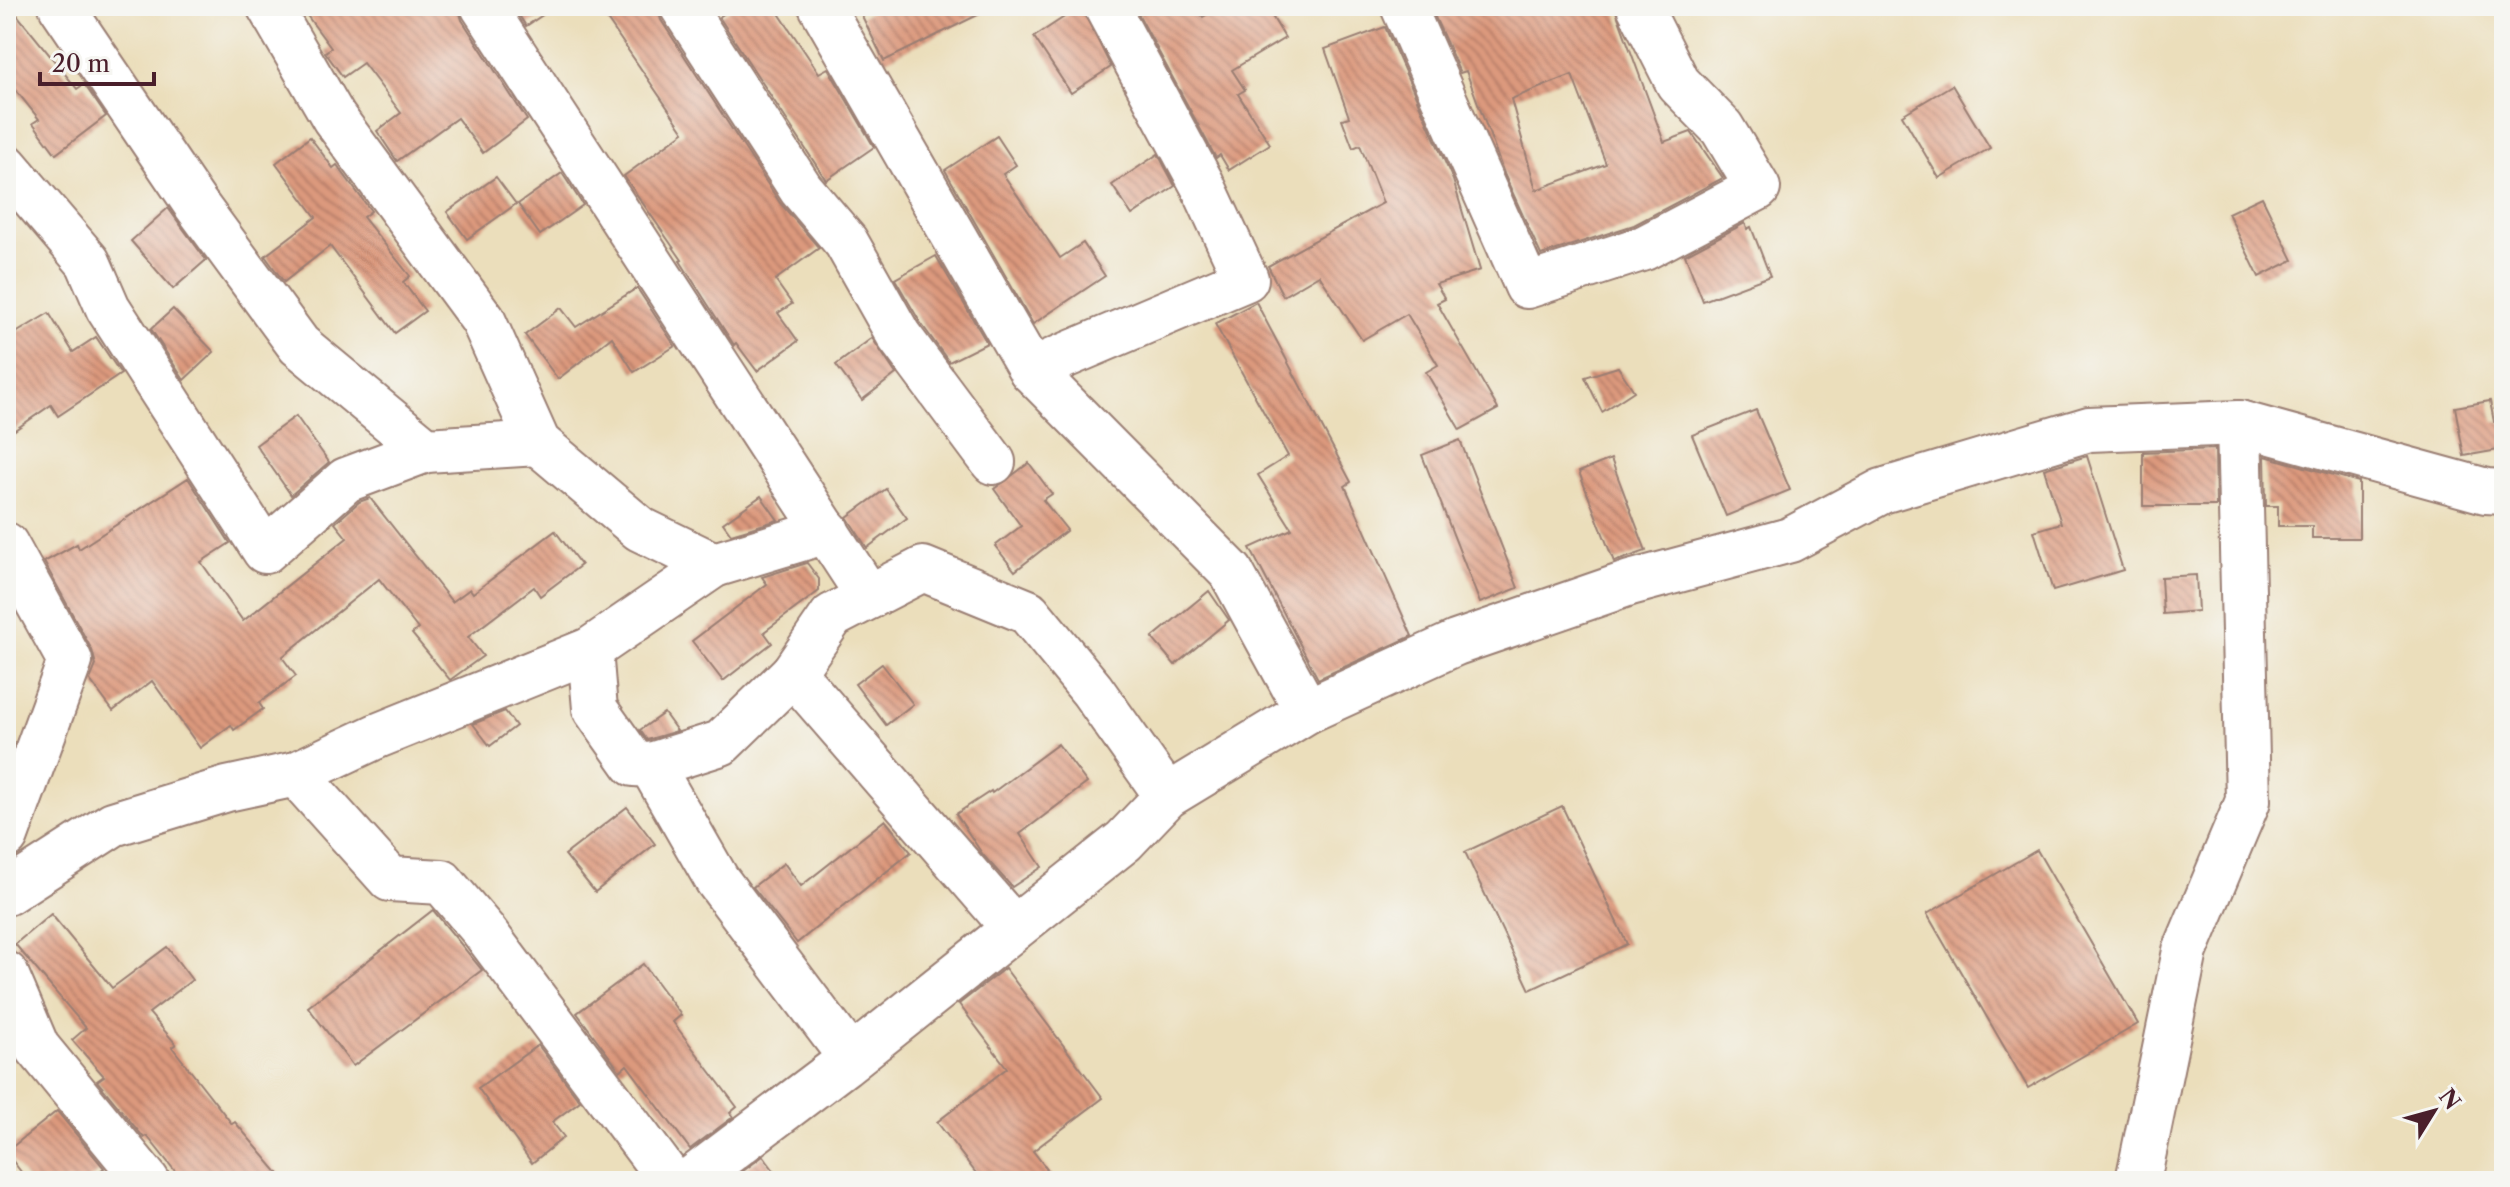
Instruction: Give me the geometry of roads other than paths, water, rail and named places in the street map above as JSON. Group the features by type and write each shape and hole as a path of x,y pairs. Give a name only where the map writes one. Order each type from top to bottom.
{"street":[{"path":"61,6 194,202 299,345 426,450"},
{"path":"269,6 334,118 483,320 538,443 640,529 714,565"},
{"path":"483,6 869,597"},
{"path":"682,6 801,189 846,242 899,336 993,462"},
{"path":"821,6 1031,370 1231,572 1307,711"},
{"path":"1031,370 1246,279 1202,184 1106,6"},
{"path":"1403,6 1527,286 1644,248 1758,188 1722,128 1678,83 1639,6"},
{"path":"6,166 88,262 116,321 265,551 346,480 426,450 538,443"},
{"path":"2138,1181 2185,951 2248,801 2239,423"},
{"path":"689,1181 851,1058 1124,841 1167,796 1307,711 1456,643 1630,583 1790,540 1882,491 2089,429 2239,423 2486,491 2504,492"},
{"path":"6,893 113,824 227,789 296,774 377,736 590,650 714,565 827,531"},
{"path":"6,545 70,661 6,836"},
{"path":"590,650 595,709 634,764 651,765 721,743 793,673 832,616 923,569 1028,612 1092,690 1167,796"},
{"path":"793,673 1014,928"},
{"path":"651,765 717,880 851,1058"},
{"path":"296,774 390,879 442,882 483,930 671,1181"},
{"path":"6,974 37,1047 147,1181"}]}
